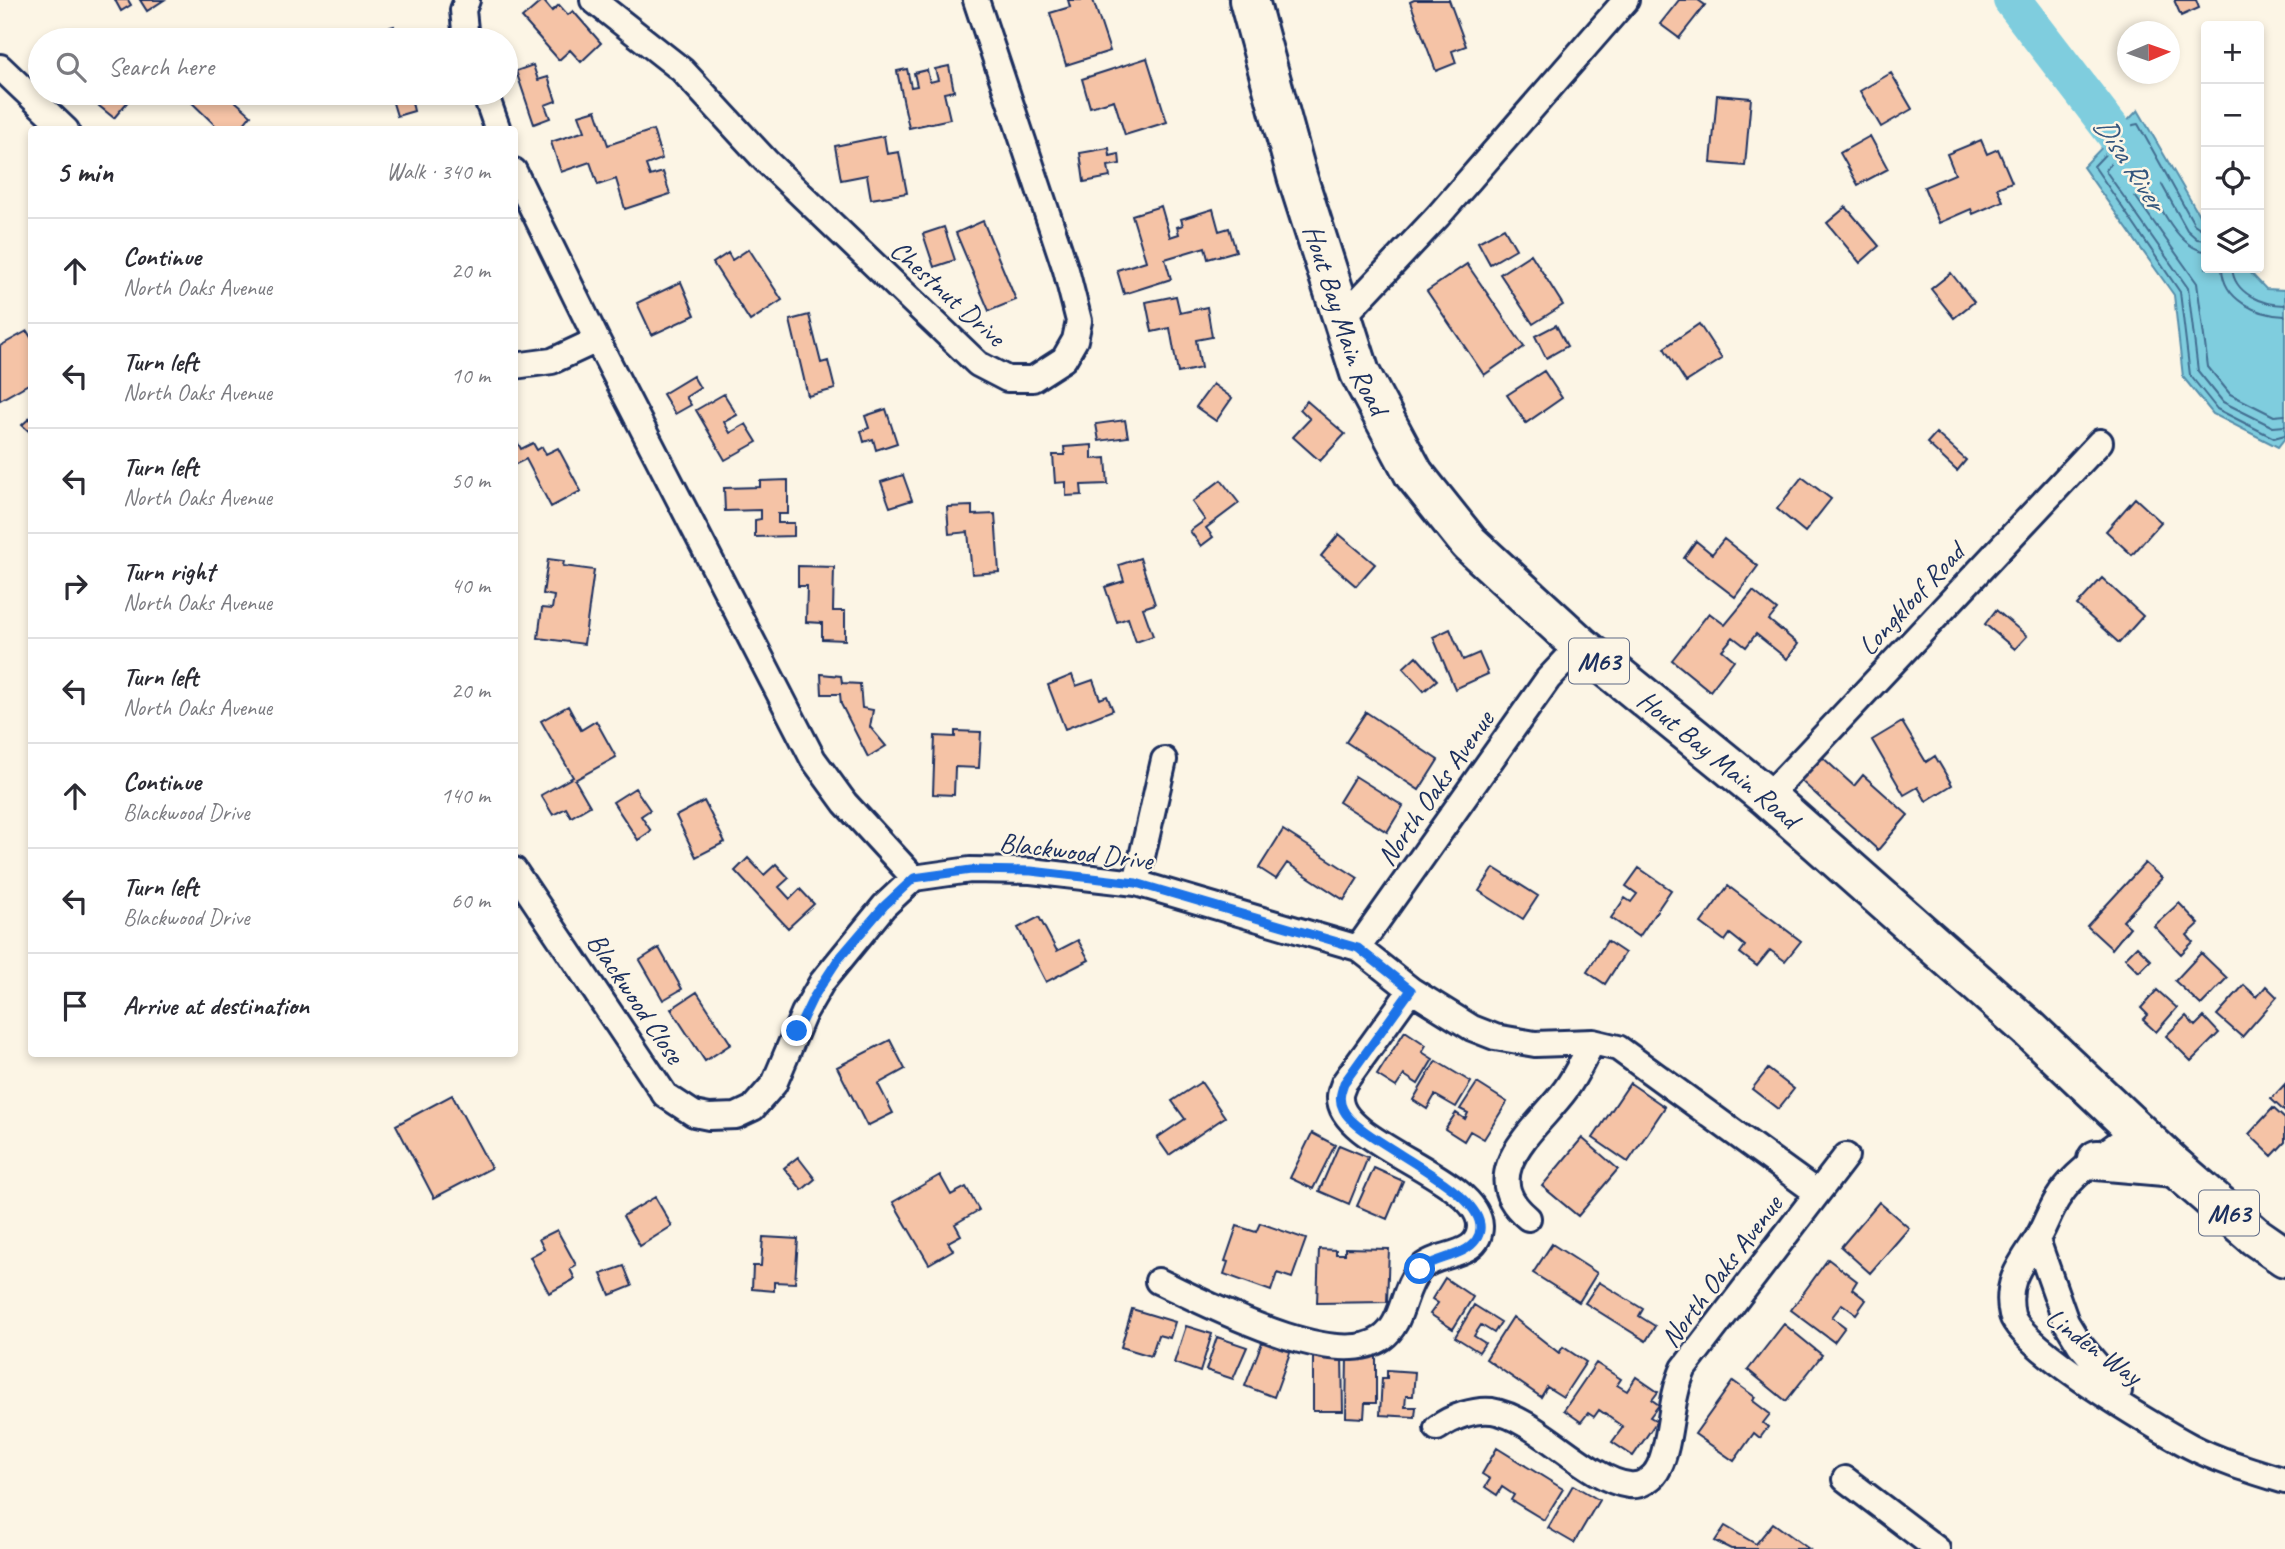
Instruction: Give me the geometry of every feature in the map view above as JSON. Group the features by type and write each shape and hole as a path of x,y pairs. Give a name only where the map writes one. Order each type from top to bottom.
{"main road":[{"name":"Hout Bay Main Road","path":"1249,0 1297,176 1360,373 1414,474 1469,543 1580,645 1767,797 2027,1027 2175,1167 2256,1237 2285,1257"},
{"path":"2097,1160 2175,1167"}],"street":[{"path":"465,28 463,10 467,0"},
{"name":"Chestnut Drive","path":"593,0 681,70 766,161 978,364 1007,379 1033,379 1064,359 1075,340 1077,313 1066,270 976,0"},
{"path":"1341,319 1438,216 1626,0"},
{"path":"0,67 28,94"},
{"path":"39,105 62,126"},
{"path":"489,105 497,126"},
{"path":"518,180 597,340 813,759 845,803 914,878"},
{"path":"518,365 552,361 597,340"},
{"name":"Longkloof Road","path":"1767,797 2099,442"},
{"name":"North Oaks Avenue","path":"1580,645 1548,679 1358,948 1411,990 1472,1028 1495,1037 1535,1044 1593,1042 1618,1048 1816,1192"},
{"path":"1136,883 1164,760"},
{"name":"Blackwood Drive","path":"914,878 998,869 1136,883 1358,948"},
{"name":"Blackwood Close","path":"518,876 665,1096 694,1114 709,1117 736,1116 762,1101 774,1084 804,1013 837,961 884,906 914,878"},
{"path":"1158,1281 1287,1337 1314,1344 1357,1346 1384,1338 1393,1327 1420,1269 1467,1249 1476,1239 1480,1225 1475,1209 1458,1193 1359,1129 1343,1109 1339,1098 1344,1083 1411,990"},
{"path":"1528,1218 1511,1200 1507,1189 1508,1162 1567,1088 1593,1042"},
{"name":"Linden Way","path":"2136,1130 2069,1183 2059,1196 2037,1240 2021,1260 2013,1276 2010,1297 2016,1326 2054,1359 2192,1447 2285,1481"},
{"name":"North Oaks Avenue","path":"1437,1428 1472,1412 1493,1411 1518,1421 1616,1482 1638,1485 1646,1481 1659,1467 1673,1400 1684,1368 1846,1156"},
{"name":"Linden Way","path":"2037,1240 2066,1322 2075,1338 2102,1373 2146,1420"},
{"path":"2054,1359 2075,1338"},
{"path":"1845,1479 1937,1549"}],"water":[{"path":"2138,110 2201,218 2201,273 2251,273 2266,289 2285,290 2285,438 2278,447 2213,414 2183,377 2174,295 2083,167"}],"building":[{"path":"115,0 128,0 131,5 121,11"},
{"path":"140,0 164,0 147,11"},
{"path":"543,0 552,11 559,5 568,15 573,11 601,43 581,62 570,50 559,60 522,18"},
{"path":"1068,0 1093,0 1110,51 1066,65 1050,13 1070,7"},
{"path":"1449,0 1466,46 1452,51 1456,63 1436,71 1410,2"},
{"path":"1679,0 1698,0 1705,5 1679,38 1660,24"},
{"path":"2174,0 2196,0 2199,8 2181,16"},
{"path":"1147,58 1167,122 1125,135 1114,100 1090,107 1082,79"},
{"path":"533,65 538,80 548,77 556,101 545,105 550,118 534,124 518,70"},
{"path":"949,66 954,91 944,93 950,119 909,128 897,71 907,69 911,87 917,86 914,73 927,70 930,82 938,80 935,69"},
{"path":"1891,73 1912,109 1881,127 1860,91"},
{"path":"1717,95 1751,98 1745,166 1711,163"},
{"path":"98,105 125,105 114,118"},
{"path":"194,105 240,105 251,115 242,126 216,126"},
{"path":"394,105 413,105 414,111 397,116"},
{"path":"596,110 608,145 653,130 662,159 646,165 650,176 663,172 670,194 625,209 616,179 598,185 590,162 561,172 551,142 585,131 579,115"},
{"path":"884,136 887,154 899,152 907,193 871,199 867,175 841,180 835,146"},
{"path":"1870,136 1888,169 1858,185 1840,153"},
{"path":"1981,140 1987,154 1998,149 2012,182 1997,188 2003,201 1973,214 1971,209 1939,223 1924,187 1955,174 1947,154"},
{"path":"1109,148 1110,156 1119,154 1120,164 1108,166 1110,177 1084,182 1080,153"},
{"path":"1161,206 1170,237 1179,234 1177,227 1183,225 1181,219 1213,209 1219,231 1229,228 1236,251 1208,259 1205,247 1165,259 1171,279 1124,294 1117,270 1146,261 1132,215"},
{"path":"1846,207 1879,246 1860,263 1827,223"},
{"path":"983,221 1016,300 989,311 956,233"},
{"path":"944,227 955,260 934,267 923,234"},
{"path":"1504,228 1516,249 1490,264 1478,242"},
{"path":"749,249 782,300 750,321 713,263 728,253 732,260"},
{"path":"1531,254 1563,305 1533,324 1500,274"},
{"path":"1467,264 1524,347 1484,375 1427,291"},
{"path":"1951,273 1974,302 1954,318 1931,289"},
{"path":"681,282 695,315 652,335 637,303"},
{"path":"1176,296 1180,313 1207,307 1212,337 1196,340 1201,368 1178,373 1170,328 1152,332 1146,302"},
{"path":"809,315 821,363 828,361 835,389 808,396 790,320"},
{"path":"1699,324 1722,359 1686,382 1664,348"},
{"path":"1556,325 1567,346 1546,358 1535,336"},
{"path":"28,333 28,384 0,400 0,346"},
{"path":"1544,371 1562,398 1526,423 1507,395"},
{"path":"693,376 700,388 686,397 691,405 675,414 663,394"},
{"path":"1213,384 1232,398 1216,421 1196,407"},
{"path":"724,394 737,415 724,422 730,433 746,424 757,442 725,460 696,410"},
{"path":"1307,401 1345,434 1320,461 1293,437 1310,419 1300,409"},
{"path":"886,409 897,443 876,450 873,439 864,442 861,431 869,428 865,416"},
{"path":"28,420 28,430 22,425"},
{"path":"1125,420 1128,437 1099,441 1096,424"},
{"path":"1936,433 1966,460 1957,471 1927,443"},
{"path":"518,443 521,449 533,443 537,450 542,447 546,454 558,448 581,491 551,507 526,459 518,463"},
{"path":"1092,445 1092,459 1106,458 1108,484 1081,485 1082,495 1066,496 1066,482 1055,483 1053,455 1065,455 1064,447"},
{"path":"903,475 912,500 890,507 881,482"},
{"path":"1802,477 1831,499 1805,532 1777,509"},
{"path":"788,480 788,514 778,514 778,523 794,523 794,536 755,537 755,520 761,519 761,510 725,511 724,488 760,487 760,481"},
{"path":"1221,480 1239,503 1206,528 1213,537 1201,546 1190,531 1205,520 1192,502"},
{"path":"2135,498 2161,522 2132,555 2106,531"},
{"path":"972,506 972,515 995,514 999,572 972,574 968,532 949,534 947,507"},
{"path":"1339,534 1375,564 1356,586 1321,556"},
{"path":"1724,539 1758,566 1735,597 1684,558 1696,541 1712,554"},
{"path":"1140,558 1155,604 1143,608 1153,636 1136,642 1128,618 1117,622 1105,587 1124,581 1119,565"},
{"path":"548,559 564,561 563,566 594,570 584,644 538,638 542,608 552,609 554,596 543,594"},
{"path":"798,566 834,567 833,611 845,611 845,640 822,639 822,623 806,622 807,586 798,586"},
{"path":"2102,578 2143,616 2119,643 2077,605"},
{"path":"1753,591 1777,610 1769,620 1798,644 1787,659 1756,634 1746,647 1733,637 1722,650 1734,660 1710,691 1672,660 1709,613 1725,625"},
{"path":"1996,610 2027,636 2015,649 1985,624"},
{"path":"1450,629 1463,660 1479,653 1488,674 1455,689 1433,637"},
{"path":"1416,656 1437,680 1424,691 1403,668"},
{"path":"821,674 841,676 842,683 860,684 862,708 873,710 870,727 886,746 868,757 841,704 840,694 822,694"},
{"path":"1072,675 1076,686 1093,680 1100,699 1107,696 1113,710 1065,729 1048,685"},
{"path":"568,706 581,730 596,721 616,757 575,780 590,806 571,817 566,808 553,815 541,795 573,777 541,721"},
{"path":"1366,712 1438,760 1419,790 1346,742"},
{"path":"1902,722 1926,762 1935,756 1952,785 1926,801 1918,787 1904,795 1872,740"},
{"path":"955,731 981,732 979,768 955,767 954,795 933,794 935,736 955,737"},
{"path":"1820,755 1854,786 1863,775 1908,815 1878,850 1799,779"},
{"path":"1355,776 1403,806 1387,832 1339,802"},
{"path":"635,788 650,810 641,816 651,831 638,840 613,802"},
{"path":"704,801 725,842 696,857 676,816"},
{"path":"1283,830 1358,878 1344,900 1287,863 1276,879 1259,868"},
{"path":"748,858 764,875 776,864 789,878 779,887 790,899 800,889 814,904 788,928 735,871"},
{"path":"2145,863 2162,878 2123,921 2130,927 2112,949 2087,926"},
{"path":"1494,868 1538,896 1523,919 1479,891"},
{"path":"1639,868 1671,890 1639,937 1611,918 1625,898 1631,902 1637,894 1626,886"},
{"path":"1728,886 1801,941 1785,961 1770,950 1757,966 1740,953 1745,946 1730,934 1725,941 1701,923"},
{"path":"2179,903 2199,924 2187,935 2193,942 2181,954 2154,926"},
{"path":"1039,917 1057,951 1078,940 1089,960 1046,982 1018,928"},
{"path":"1607,941 1625,953 1605,984 1587,972"},
{"path":"2137,946 2151,960 2139,972 2125,958"},
{"path":"659,948 682,989 663,1000 640,960"},
{"path":"2201,953 2227,978 2201,1005 2175,981"},
{"path":"2244,985 2257,997 2266,986 2277,997 2242,1037 2217,1015"},
{"path":"2157,990 2177,1008 2156,1032 2143,1020 2148,1015 2141,1008"},
{"path":"697,992 731,1044 705,1061 671,1009"},
{"path":"2186,1016 2195,1026 2204,1017 2219,1033 2191,1061 2166,1036"},
{"path":"1405,1031 1426,1045 1422,1052 1433,1059 1418,1084 1404,1075 1396,1087 1377,1075"},
{"path":"890,1040 905,1069 878,1084 893,1113 867,1126 837,1067"},
{"path":"1436,1061 1471,1082 1456,1107 1435,1095 1427,1109 1413,1100"},
{"path":"1768,1069 1794,1089 1778,1109 1752,1089"},
{"path":"1201,1082 1225,1117 1169,1155 1157,1138 1185,1119 1172,1101"},
{"path":"1477,1083 1507,1102 1484,1139 1470,1131 1464,1141 1445,1129 1456,1113 1465,1119 1468,1113 1460,1109"},
{"path":"1630,1083 1665,1107 1628,1162 1593,1138"},
{"path":"2285,1084 2285,1112 2271,1099"},
{"path":"452,1095 491,1168 434,1198 396,1125"},
{"path":"2273,1108 2285,1119 2285,1142 2272,1156 2249,1134"},
{"path":"1312,1133 1335,1145 1313,1189 1290,1178"},
{"path":"1582,1138 1618,1169 1578,1216 1542,1186"},
{"path":"1339,1145 1368,1157 1349,1204 1319,1191"},
{"path":"798,1157 815,1179 802,1190 784,1168"},
{"path":"1374,1168 1403,1181 1387,1219 1357,1206"},
{"path":"940,1175 951,1195 966,1187 979,1210 955,1224 961,1235 948,1242 953,1250 929,1264 893,1202"},
{"path":"655,1197 672,1226 640,1246 623,1216"},
{"path":"1879,1202 1909,1228 1870,1273 1841,1247"},
{"path":"1260,1223 1306,1239 1292,1278 1277,1273 1271,1291 1224,1274 1228,1262 1225,1261 1237,1226 1256,1232"},
{"path":"557,1230 576,1265 570,1269 575,1279 549,1293 530,1257 544,1249 539,1239"},
{"path":"763,1237 798,1239 795,1283 774,1282 774,1291 752,1289 753,1266 761,1266"},
{"path":"1552,1244 1597,1273 1579,1302 1533,1273"},
{"path":"1345,1248 1389,1249 1387,1302 1317,1303 1319,1249 1336,1250 1336,1254 1345,1254"},
{"path":"1828,1259 1857,1281 1852,1289 1866,1300 1856,1314 1842,1304 1832,1317 1845,1327 1834,1342 1791,1310"},
{"path":"624,1266 632,1286 610,1295 601,1274"},
{"path":"1445,1278 1473,1297 1453,1329 1430,1314 1438,1303 1432,1299"},
{"path":"1599,1282 1643,1309 1639,1316 1655,1326 1646,1341 1585,1303"},
{"path":"1474,1305 1501,1322 1494,1333 1481,1325 1474,1336 1485,1343 1479,1352 1455,1337"},
{"path":"1132,1309 1175,1322 1170,1338 1158,1335 1151,1356 1121,1347"},
{"path":"1513,1317 1559,1353 1563,1347 1586,1362 1563,1397 1547,1387 1541,1397 1486,1359"},
{"path":"1784,1324 1822,1355 1786,1401 1748,1370"},
{"path":"1186,1326 1212,1334 1200,1372 1174,1363"},
{"path":"1217,1337 1247,1347 1233,1379 1206,1370"},
{"path":"1263,1340 1291,1350 1274,1397 1245,1386"},
{"path":"1313,1355 1342,1355 1343,1411 1313,1411"},
{"path":"1347,1356 1376,1356 1376,1403 1365,1403 1364,1418 1346,1417"},
{"path":"1596,1363 1621,1379 1617,1385 1627,1391 1636,1377 1658,1392 1652,1400 1659,1405 1650,1417 1657,1421 1633,1456 1612,1442 1623,1427 1599,1410 1594,1417 1588,1413 1581,1422 1564,1410"},
{"path":"1387,1370 1415,1372 1413,1396 1406,1396 1405,1407 1416,1407 1415,1417 1380,1415 1382,1378 1387,1378"},
{"path":"1733,1381 1755,1397 1753,1401 1770,1414 1763,1423 1768,1427 1760,1438 1754,1433 1734,1461 1695,1434"},
{"path":"1497,1448 1563,1489 1544,1520 1511,1500 1514,1495 1502,1487 1497,1495 1485,1487 1490,1479 1482,1474"},
{"path":"1573,1485 1599,1500 1574,1543 1548,1528"},
{"path":"1773,1523 1809,1549 1731,1549 1715,1541 1725,1526 1756,1544"}],"waterway":[{"name":"Disa River","path":"2012,0 2115,134 2143,179"}],"route":[{"path":"797,1031 804,1013 837,961 884,906 914,878 998,869 1136,883 1358,948 1411,990 1344,1083 1339,1098 1343,1109 1359,1129 1458,1193 1479,1216 1479,1233 1467,1249 1430,1262 1420,1269"}]}
